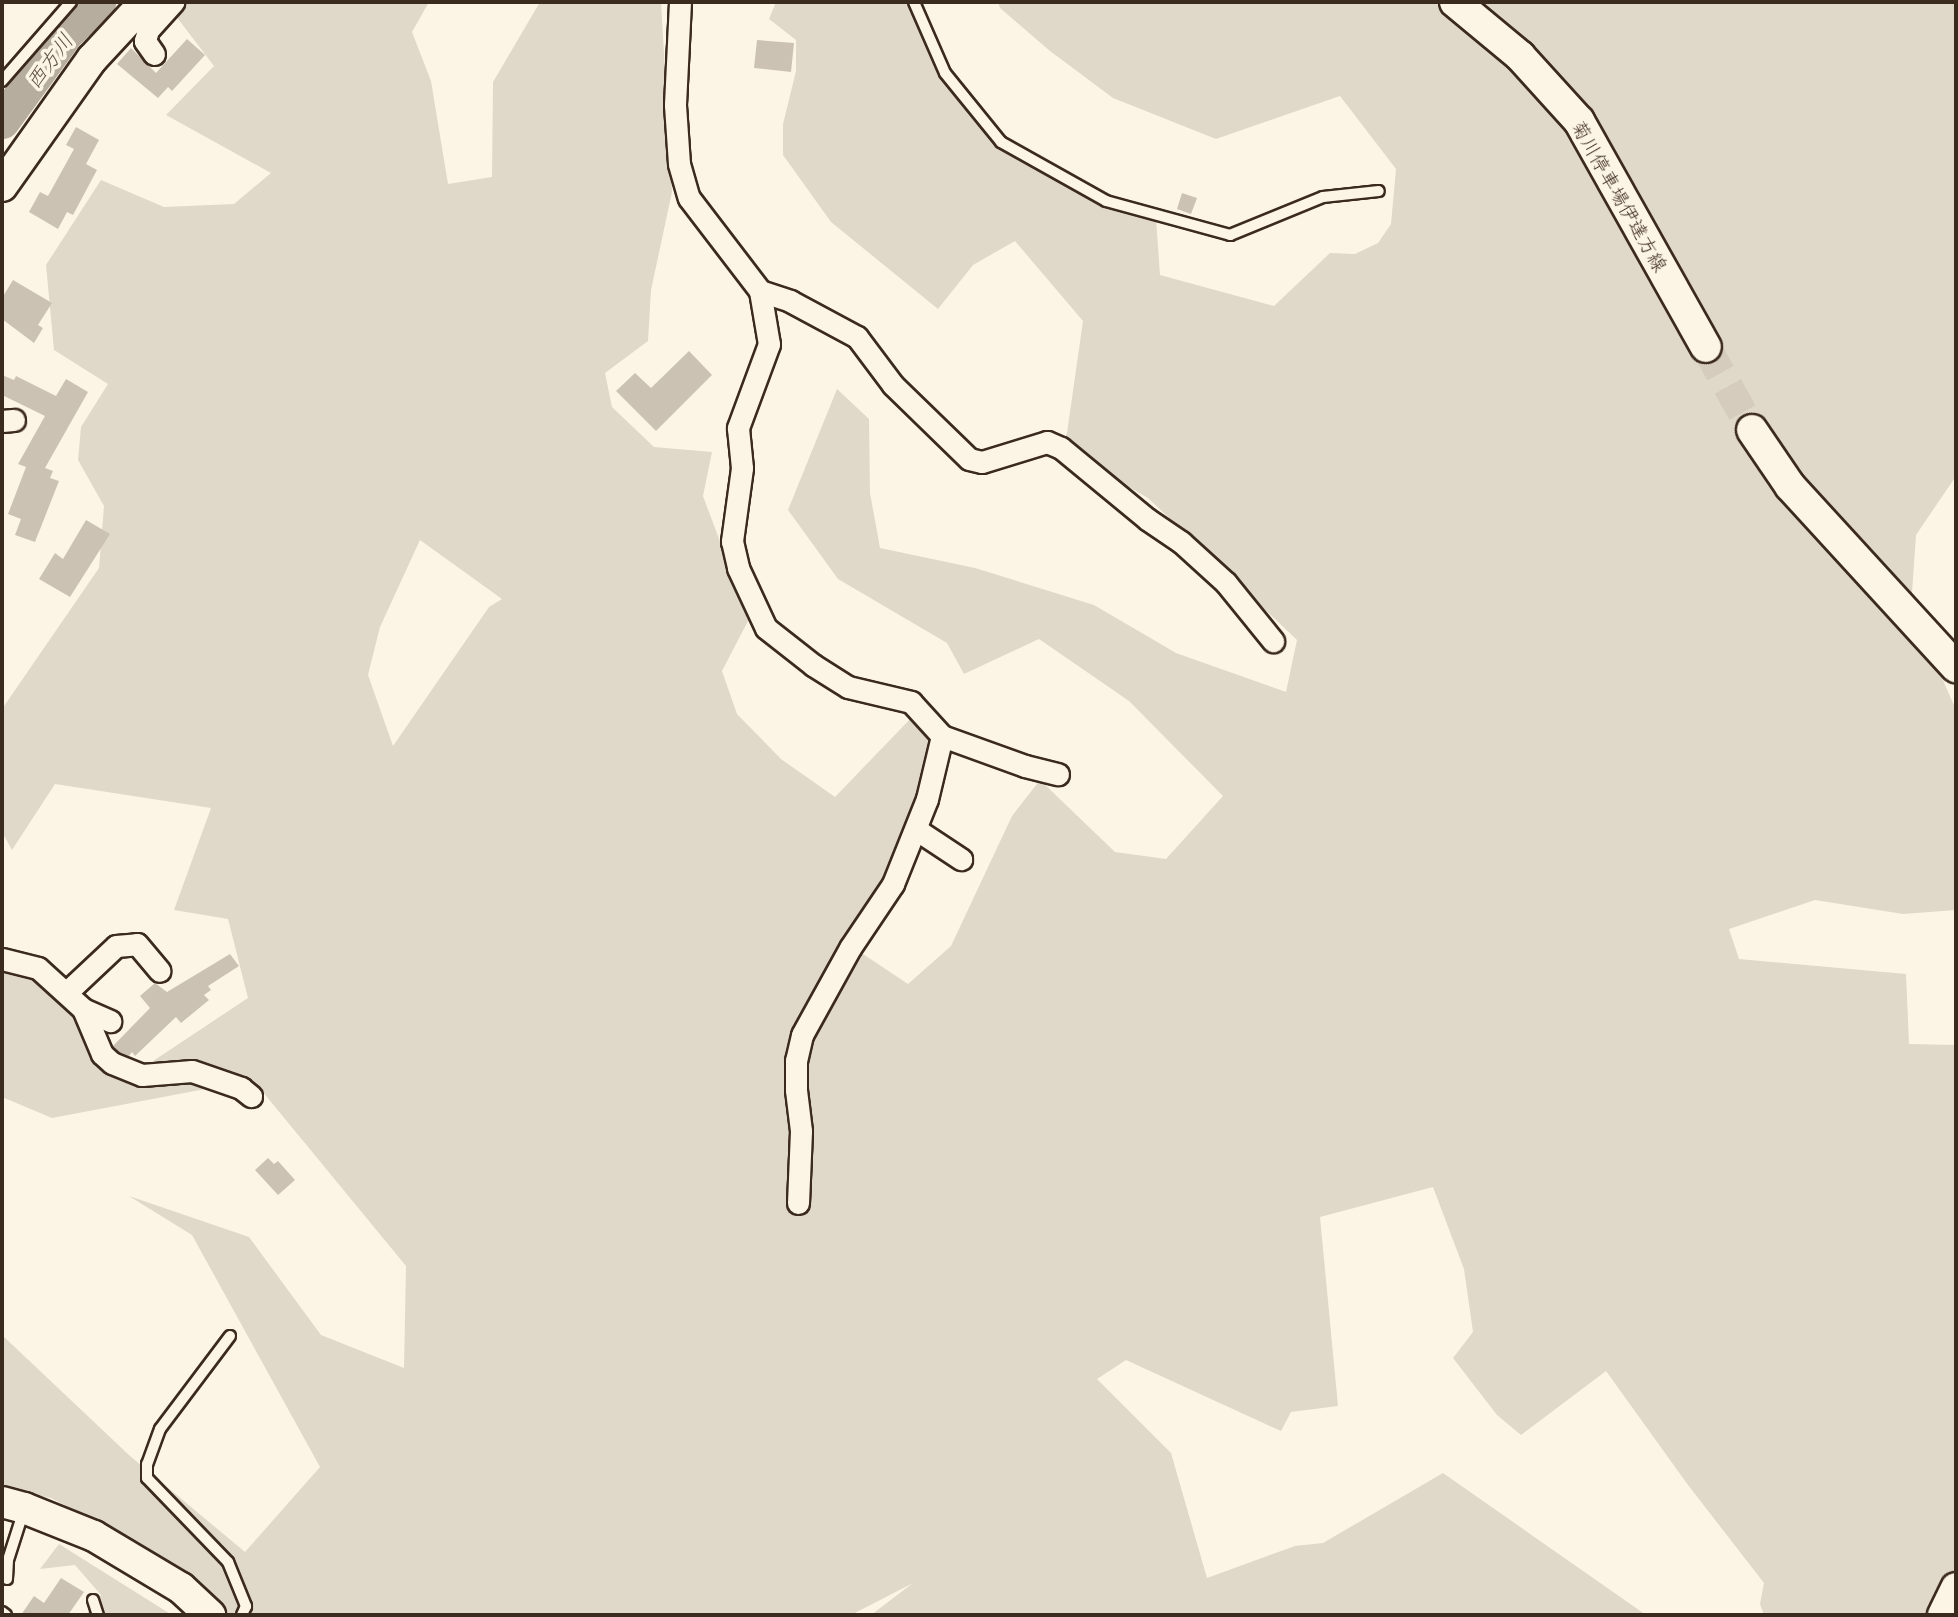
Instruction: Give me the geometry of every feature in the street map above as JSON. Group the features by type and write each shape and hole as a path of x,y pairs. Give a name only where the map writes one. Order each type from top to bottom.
{"main road":[{"path":"2,186 92,59 145,2"},
{"name":"菊川停車場伊達方線","path":"1455,2 1520,56 1579,121 1706,347"},
{"path":"1752,430 1790,486 1956,667"},
{"path":"13,1505 94,1536 181,1588 210,1615"},
{"path":"1942,1615 1956,1588"}],"street":[{"path":"154,54 145,41 148,30 173,2"},
{"path":"680,2 675,105 679,164 689,198 760,291 769,344 738,428 742,468 732,541 738,568 766,628 813,665 848,687 911,702 942,736 1025,766 1058,774"},
{"path":"760,291 790,301 857,337 893,385 969,459 982,462 1047,442 1061,448 1125,502 1181,542 1226,583 1273,641"},
{"path":"798,1203 801,1131 796,1090 796,1060 802,1035 850,948 893,884 917,830 942,736"},
{"path":"917,830 961,859"},
{"path":"67,992 116,946 137,944 160,971"},
{"path":"2,959 38,968 67,992 83,1009 102,1054 112,1063 142,1074 192,1070 241,1088 251,1096"},
{"path":"83,1009 110,1021"}],"lane":[{"path":"2,81 71,2"},
{"path":"914,2 945,73 1001,142 1106,201 1230,235 1323,197 1379,191"},
{"path":"230,1336 160,1429 147,1464 147,1478 228,1562 246,1606 242,1615"},
{"path":"7,1579 13,1505"},
{"path":"93,1600 98,1615"}],"shaded area":[{"path":"175,2 429,2 412,32 431,81 448,184 492,177 493,82 540,2 661,2 672,192 651,290 648,341 605,373 612,407 654,447 712,452 703,496 749,619 722,671 737,714 781,759 835,797 914,715 923,722 930,749 910,817 860,952 908,984 951,946 1012,816 1040,780 1115,852 1166,859 1223,796 1129,701 1039,639 964,674 947,643 838,579 788,510 837,389 869,419 870,493 880,548 975,568 1094,605 1176,653 1286,692 1297,640 1148,498 1061,448 1067,433 1083,321 1015,241 973,265 938,309 831,222 783,155 783,124 796,71 796,40 769,19 776,2 908,2 945,73 988,128 1097,197 1156,218 1160,275 1274,306 1330,253 1355,254 1378,243 1391,224 1396,169 1340,96 1216,139 1113,98 1050,51 1000,8 998,2 1956,2 1956,476 1916,535 1911,607 1956,710 1956,910 1903,914 1815,900 1729,929 1739,959 1906,974 1909,1044 1956,1045 1956,1615 1764,1615 1760,1604 1764,1583 1688,1485 1606,1371 1521,1435 1497,1415 1453,1358 1473,1332 1464,1269 1433,1187 1320,1217 1338,1406 1291,1412 1281,1431 1126,1360 1097,1379 1171,1453 1207,1578 1295,1546 1323,1543 1443,1473 1646,1615 871,1615 913,1583 851,1615 230,1615 146,1548 51,1498 2,1487 2,1335 130,1456 245,1552 320,1467 192,1235 129,1196 249,1237 321,1335 404,1368 406,1266 253,1080 52,1118 2,1097 2,961 14,960 132,1075 248,998 228,919 174,910 211,808 55,784 12,850 2,832 2,709 99,568 104,506 78,460 81,427 108,384 54,350 46,265 101,180 164,207 234,204 271,173 166,115 214,66 169,7","holes":["420,540 502,599 489,607 393,746 368,675 380,627"]},
{"path":"59,1544 172,1615 86,1615 101,1595 75,1565 40,1569"}],"building":[{"path":"187,39 205,55 172,91 168,87 158,98 117,64 131,48 156,73"},
{"path":"757,40 794,43 791,72 754,68"},
{"path":"76,127 99,140 86,164 97,170 73,215 67,212 58,229 29,212 40,192 48,196 74,149 66,145"},
{"path":"1182,193 1197,198 1191,214 1177,209"},
{"path":"13,280 52,303 38,325 43,328 34,343 2,319 2,298"},
{"path":"689,351 712,375 656,431 616,391 635,373 651,388"},
{"path":"2,375 14,380 16,376 56,396 66,379 88,392 45,468 53,471 50,478 59,481 35,542 15,535 21,519 8,514 26,467 18,464 45,416 2,395"},
{"path":"86,520 110,534 70,597 39,579 55,553 63,559"},
{"path":"230,954 239,966 208,986 211,990 204,995 209,1000 181,1023 176,1017 135,1056 132,1052 129,1056 119,1052 113,1046 150,1008 140,996 155,983 167,992"},
{"path":"268,1158 274,1164 278,1161 295,1180 278,1195 255,1170"},
{"path":"61,1578 84,1592 68,1615 21,1615 34,1596 44,1603"}],"waterway":[{"name":"西方川","path":"2,121 66,33 98,2"}],"tunnel":[{"path":"1706,347 1752,430"}]}
